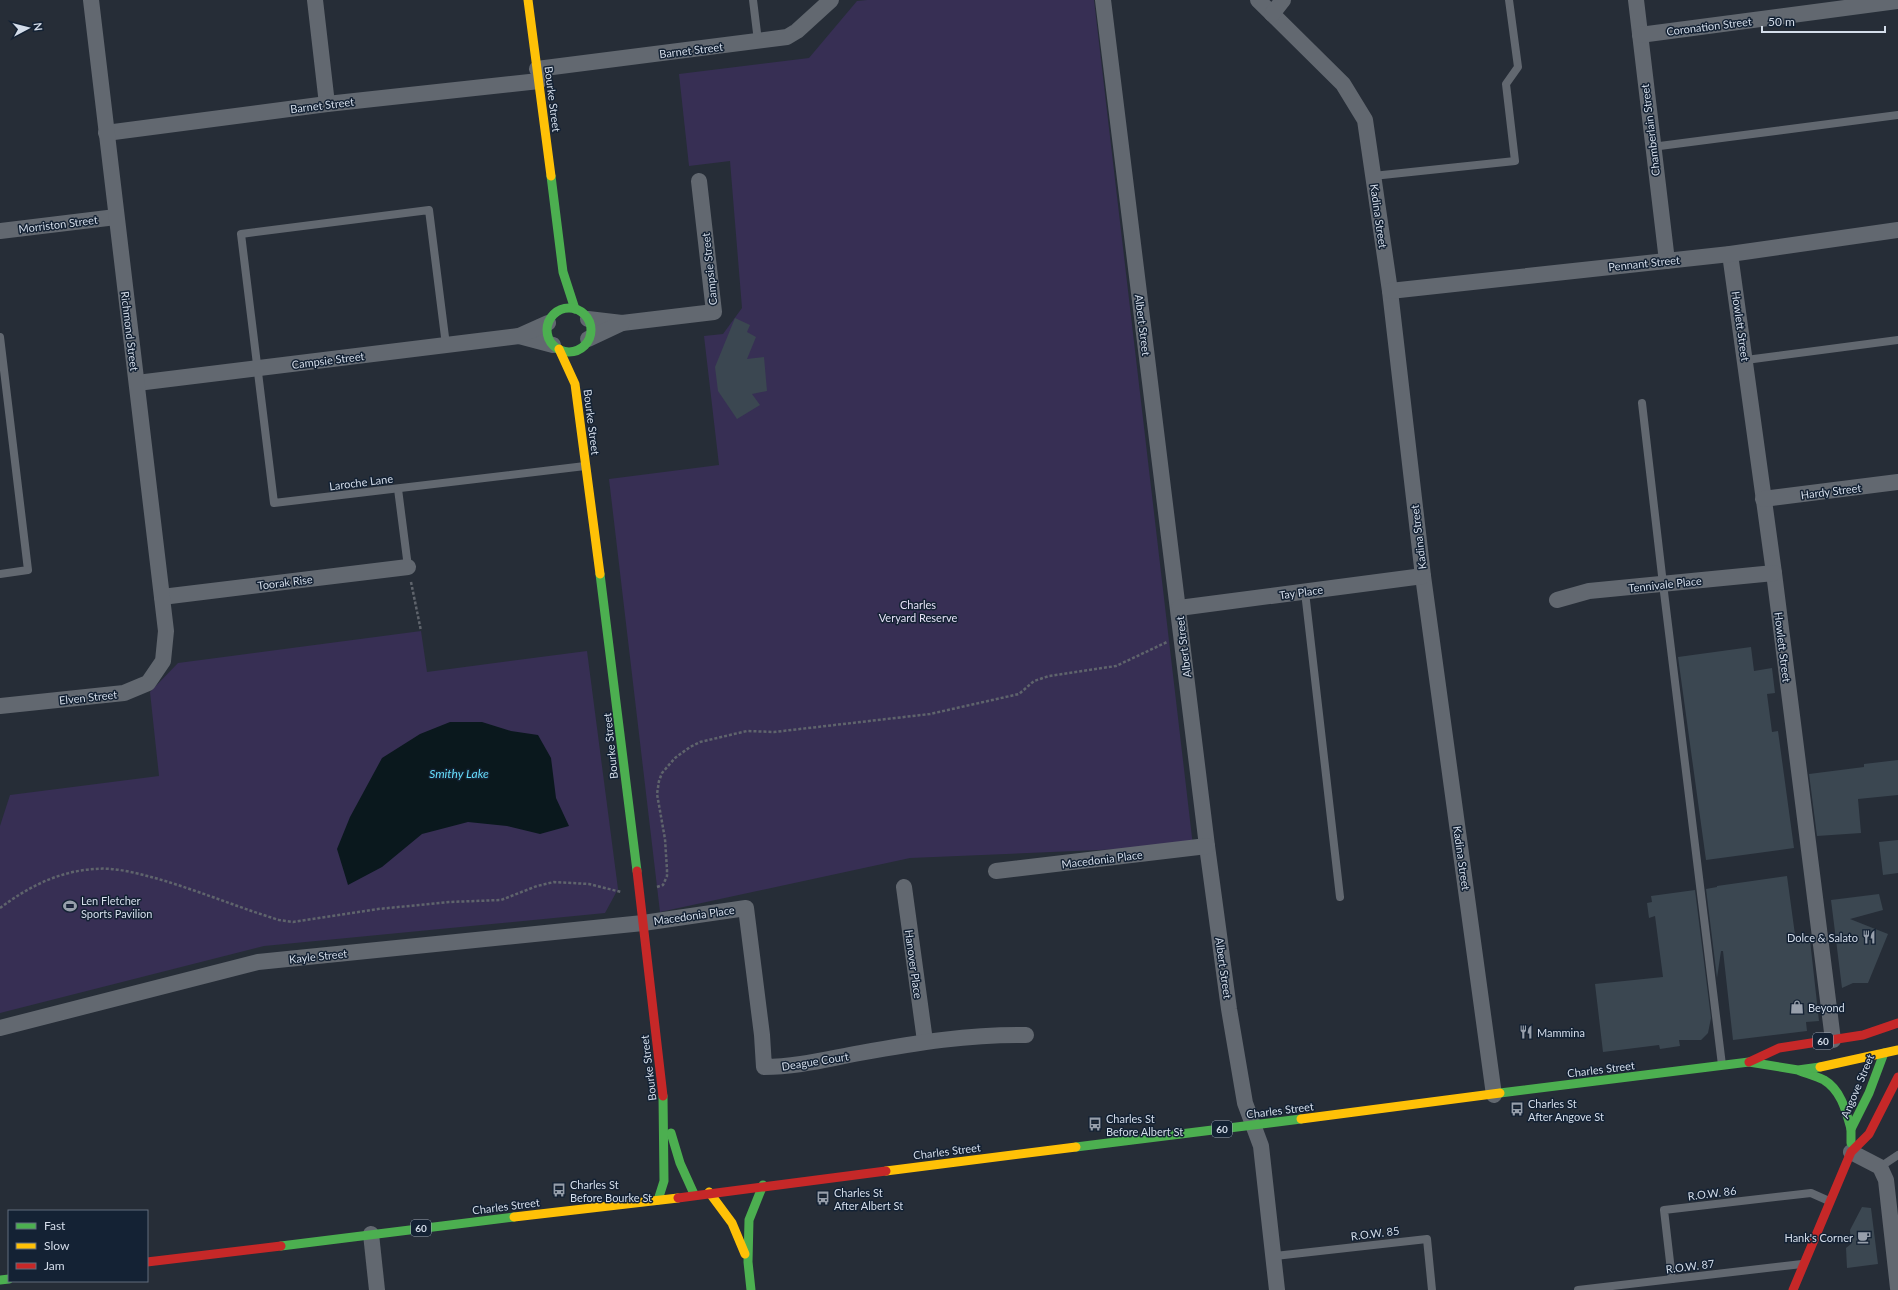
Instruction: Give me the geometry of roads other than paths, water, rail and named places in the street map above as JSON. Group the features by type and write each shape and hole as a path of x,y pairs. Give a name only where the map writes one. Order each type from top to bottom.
{"main road":[{"name":"Bourke Street","path":"528,0 563,272 572,296 582,314"},
{"name":"Bourke Street","path":"550,319 560,296 563,272"},
{"path":"582,357 587,342 590,325 582,314 563,309 550,319 547,334 556,347 572,352 587,342"},
{"name":"Bourke Street","path":"556,347 575,384 614,682 643,923 664,1106 664,1181 658,1200"},
{"name":"Bourke Street","path":"575,384 578,370"},
{"name":"Charles Street","path":"148,1262 658,1200 763,1185 1253,1126 1722,1066 1749,1062 1779,1048 1863,1035 1898,1023"},
{"name":"Charles Street","path":"1749,1062 1798,1070 1832,1066 1898,1050"},
{"name":"Angove Street","path":"1851,1152 1851,1129 1869,1093 1884,1053"},
{"path":"1798,1070 1826,1082 1835,1090 1844,1107 1851,1129"},
{"name":"Angove Street","path":"1793,1290 1851,1152 1869,1134 1898,1077"},
{"name":"Bourke Street","path":"664,1106 674,1148 694,1194"},
{"path":"751,1290 748,1262 749,1220 763,1185"},
{"path":"709,1192 732,1223 748,1262"}],"street":[{"name":"Richmond Street","path":"91,0 166,631 163,661"},
{"path":"315,0 327,104"},
{"name":"Barnet Street","path":"106,133 538,75 787,37 797,31 831,0"},
{"name":"Albert Street","path":"1103,0 1179,608 1207,846 1232,1025 1245,1104 1261,1146 1275,1256 1277,1290"},
{"path":"1258,0 1272,14 1283,0"},
{"name":"Chamberlain Street","path":"1636,0 1652,146 1667,261"},
{"name":"Coronation Street","path":"1640,35 1898,1"},
{"name":"Kadina Street","path":"1272,14 1344,84 1365,120 1390,291 1423,576 1494,1095"},
{"name":"Campsie Street","path":"582,314 622,323 714,312 699,181"},
{"name":"Morriston Street","path":"0,231 116,217"},
{"name":"Pennant Street","path":"1390,291 1730,254 1898,230"},
{"name":"Howlett Street","path":"1730,254 1746,360 1763,499 1774,573 1833,1040"},
{"name":"Campsie Street","path":"137,383 519,336 550,319"},
{"name":"Campsie Street","path":"587,342 622,323"},
{"name":"Campsie Street","path":"519,336 556,347"},
{"name":"Hardy Street","path":"1763,499 1898,482"},
{"name":"Toorak Rise","path":"162,597 408,567"},
{"name":"Tennivale Place","path":"1557,600 1589,592 1774,573"},
{"name":"Tay Place","path":"1179,608 1423,576"},
{"name":"Elven Street","path":"0,706 124,693 148,683 163,661"},
{"name":"Macedonia Place","path":"996,871 1207,846"},
{"name":"Hanover Place","path":"904,887 925,1041"},
{"name":"Macedonia Place","path":"643,923 746,908"},
{"name":"Deague Court","path":"746,908 762,1035 764,1067 802,1065 925,1041 988,1035 1026,1035"},
{"name":"Kayle Street","path":"0,1028 258,962 643,923"},
{"path":"1851,1152 1880,1168 1886,1180 1896,1252 1898,1288"},
{"path":"371,1234 377,1290"}],"lane":[{"path":"753,0 758,41"},
{"path":"1374,176 1515,161 1506,84 1518,67 1509,0"},
{"path":"1652,146 1898,115"},
{"path":"258,368 240,234 429,210 446,345"},
{"path":"0,337 28,570 0,574"},
{"path":"1746,360 1898,340"},
{"name":"Laroche Lane","path":"258,368 274,503 586,466"},
{"path":"1642,403 1662,584 1722,1066"},
{"path":"398,488 408,567"},
{"path":"1305,592 1340,897"},
{"path":"1880,1168 1898,1155"},
{"name":"R.O.W. 86","path":"1672,1279 1664,1210 1811,1193 1830,1201"},
{"name":"R.O.W. 85","path":"1275,1256 1427,1239 1432,1290"},
{"name":"R.O.W. 87","path":"1583,1290 1804,1263"}],"water":[{"name":"Smithy Lake","path":"450,722 482,722 511,731 538,735 551,758 556,798 569,826 540,834 507,826 468,822 422,834 382,867 348,885 337,849 350,817 382,758 420,734"}],"place":[{"name":"Len Fletcher Sports Pavilion","path":"70,906"},
{"name":"Dolce & Salato","path":"1869,937"},
{"name":"Beyond","path":"1797,1007"},
{"name":"Mammina","path":"1526,1032"},
{"name":"Charles St After Angove St","path":"1517,1109"},
{"name":"Charles St Before Albert St","path":"1095,1124"},
{"name":"Charles St Before Bourke St","path":"559,1190"},
{"name":"Charles St After Albert St","path":"823,1198"},
{"name":"Hank's Corner","path":"1864,1237"}],"park label":[{"name":"Charles Veryard Reserve","path":"918,610"}]}
